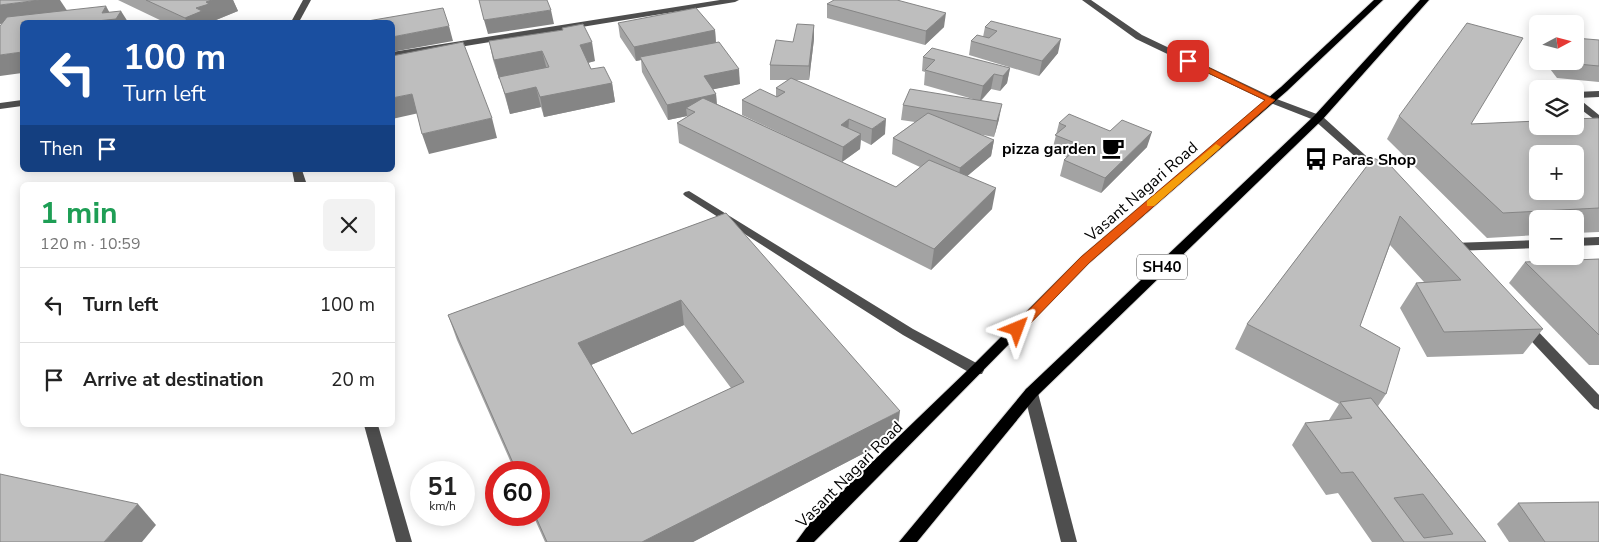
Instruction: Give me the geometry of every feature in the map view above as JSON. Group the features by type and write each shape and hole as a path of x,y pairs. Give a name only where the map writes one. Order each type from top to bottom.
{"main road":[{"name":"Vasant Nagari Road","path":"804,542 818,525 977,370 1085,260 1271,100 1379,0"},
{"name":"SH40","path":"907,542 1031,393 1318,118 1425,0"}],"street":[{"path":"296,20 307,0"},
{"path":"395,55 734,0"},
{"path":"1086,0 1139,37 1271,100 1318,118 1371,164 1391,185"},
{"path":"1584,95 1599,94"},
{"path":"0,106 20,103"},
{"path":"1584,108 1599,120"},
{"path":"689,194 908,332 977,370"},
{"path":"1584,242 1599,241"},
{"path":"1465,261 1448,244 1529,244"},
{"path":"1518,318 1599,404"},
{"path":"1031,393 1068,542"},
{"path":"372,427 404,542"}],"building":[{"path":"0,0 39,0 0,5"},
{"path":"146,0 212,0 206,2 209,4 196,8 202,11 185,18"},
{"path":"479,0 547,0 551,10 484,20"},
{"path":"834,0 897,0 946,13 926,31 827,4"},
{"path":"106,6 102,13 121,11 116,19 106,20 20,20 20,52 0,55 0,26 7,17"},
{"path":"443,8 449,26 395,36 395,20 374,20"},
{"path":"696,8 715,30 634,47 618,23"},
{"path":"991,21 1061,39 1042,61 971,41 977,35 989,38 997,31 985,27"},
{"path":"1467,23 1523,38 1471,124 1529,121 1529,135 1584,135 1584,119 1599,119 1599,208 1529,210 1529,212 1503,213 1399,116"},
{"path":"583,24 592,42 580,45 591,69 604,67 612,83 540,97 536,87 505,94 499,77 549,67 542,51 494,60 489,41 563,30 562,28"},
{"path":"797,24 814,25 809,66 770,65 776,40 793,42"},
{"path":"1584,39 1599,40 1599,66 1584,65"},
{"path":"463,42 492,118 422,134 412,94 395,97 395,55"},
{"path":"719,42 739,69 704,76 716,94 667,105 640,57"},
{"path":"932,48 1010,68 1003,76 994,74 983,86 925,70 935,60 923,57"},
{"path":"791,78 886,119 872,129 849,119 841,125 861,134 843,147 742,100 760,89 777,97 785,92 776,88"},
{"path":"910,89 1002,104 997,121 903,105"},
{"path":"703,98 896,187 929,160 996,188 934,249 677,123 695,112 686,108"},
{"path":"928,113 994,140 960,168 893,138"},
{"path":"1069,114 1110,131 1122,120 1152,132 1105,178 1064,160 1080,145 1055,135 1066,126 1059,123"},
{"path":"1373,158 1389,164 1543,329 1444,332 1416,283 1461,280 1400,216 1360,326 1400,348 1386,394 1247,324"},
{"path":"726,213 900,411 642,542 547,542 540,526 550,526 550,461 512,461 448,315","holes":["681,300 744,382 632,434 578,343"]},
{"path":"1599,259 1599,335 1525,262 1529,262 1529,265 1584,265 1584,260"},
{"path":"1371,398 1486,542 1404,542 1353,472 1341,473 1305,423 1352,418 1340,402","holes":["1423,494 1453,534 1424,538 1394,498"]},
{"path":"0,474 138,504 104,542 0,542"},
{"path":"1599,502 1599,542 1545,542 1518,503"}],"slow traffic":[{"path":"1150,204 1216,147"}],"place":[{"name":"pizza garden","path":"1113,148"},
{"name":"Paras Shop","path":"1316,159"}],"route":[{"path":"1017,329 1085,260 1271,100 1188,61"}]}
